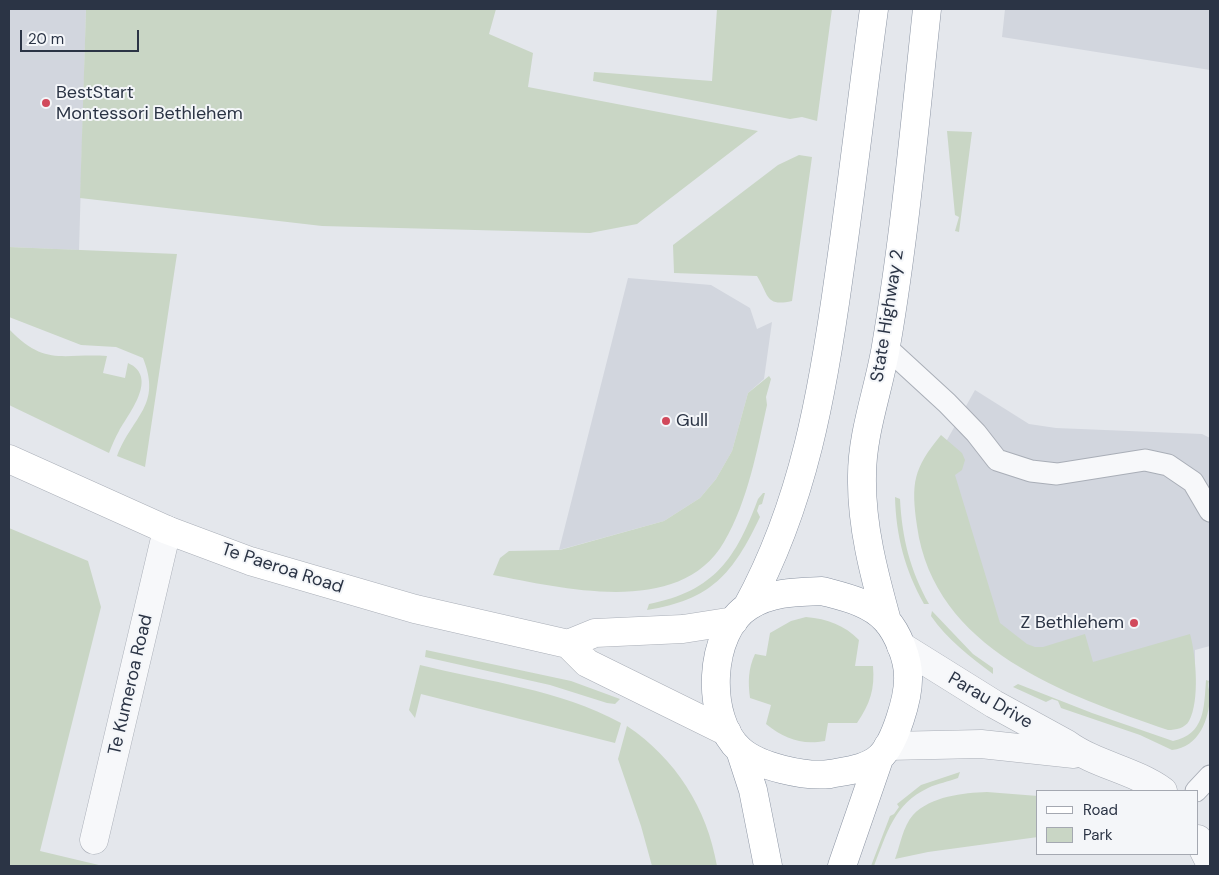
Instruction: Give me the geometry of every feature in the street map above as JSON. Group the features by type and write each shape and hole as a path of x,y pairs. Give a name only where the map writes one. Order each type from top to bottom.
{"main road":[{"path":"768,866 753,790 716,694 715,676 718,657 767,571 787,524 806,453 827,361 874,9"},
{"name":"State Highway 2","path":"887,621 871,554 863,506 862,474 870,420 886,346 910,166 927,9"},
{"name":"Te Paeroa Road","path":"9,459 167,530 250,561 415,609 568,644"},
{"path":"842,866 883,752 902,711 908,676 901,646 887,621 868,606 822,591 771,595 741,614 683,629 595,633 568,644 587,663 733,741 768,765 795,772 822,775 851,771 883,752"}],"street":[{"name":"Te Kumeroa Road","path":"94,840 167,530"},
{"name":"Parau Drive","path":"901,646 941,673 1067,744 1081,754"},
{"name":"Parau Drive","path":"883,752 981,744 1081,754 1137,775 1161,790"},
{"path":"1199,840 1210,863"}],"lane":[{"path":"886,346 970,427 997,460 1031,470 1057,474 1144,460 1168,465 1193,482 1210,512"},
{"path":"1197,790 1210,776"}],"shaded area":[{"name":"BestStart Montessori Bethlehem","path":"9,9 86,9 79,250 9,247"},
{"path":"1005,9 1210,9 1210,70 1002,37"},
{"name":"Gull","path":"628,278 711,285 750,308 757,329 772,322 764,379 748,393 732,451 716,479 700,498 664,521 559,550"},
{"name":"Z Bethlehem","path":"975,390 1029,424 1056,428 1202,434 1210,438 1210,646 1195,650 1195,684 1049,677 984,632 941,482 947,440"}],"green space":[{"path":"86,9 496,9 489,34 533,53 528,87 758,131 637,224 590,233 322,226 80,198"},
{"path":"717,9 832,9 817,121 802,117 790,119 593,81 594,72 712,81"},
{"path":"947,131 972,132 959,232 955,231 959,217 955,215"},
{"path":"799,155 812,157 792,301 772,301 766,294 757,276 674,273 673,245 778,165"},
{"path":"9,247 177,254 145,467 117,456 123,442 143,410 147,399 149,388 148,374 143,358 116,347 81,345 9,317"},
{"path":"9,329 33,349 44,353 55,356 107,356 103,373 125,378 128,363 137,369 141,377 139,396 116,436 109,453 9,405"},
{"path":"769,376 771,379 766,397 767,405 746,492 724,542 704,566 679,581 650,589 618,592 552,586 493,575 500,558 509,551 560,550 664,521 700,498 716,479 732,451 748,393"},
{"path":"941,435 962,453 965,460 962,470 955,475 1000,623 1027,644 1035,647 1043,647 1085,634 1093,662 1190,634 1194,654 1196,690 1195,702 1189,721 1183,727 1168,730 1088,701 1048,683 1011,661 977,636 949,605 928,569 917,526 914,498 916,477 920,467"},
{"path":"765,493 762,504 759,505 757,511 760,517 740,554 729,569 704,591 688,599 647,610 649,604 672,598 691,590 707,581 720,569 741,538 758,499"},
{"path":"895,497 900,499 905,540 912,566 929,604 924,604 907,565 897,525"},
{"path":"9,528 88,561 101,607 40,851 103,866 9,866"},
{"path":"932,611 973,654 993,668 993,674 967,654 944,632 931,616"},
{"path":"806,617 828,621 847,630 859,640 855,666 873,666 871,696 857,723 828,723 825,741 808,742 794,740 780,734 766,724 771,705 750,698 749,692 751,665 755,654 766,656 770,633 791,621"},
{"path":"426,650 571,681 620,699 615,704 607,703 550,685 425,657"},
{"path":"420,665 548,694 597,711 621,723 615,743 421,694 415,718 409,710"},
{"path":"1206,680 1209,681 1210,696 1205,723 1196,738 1189,744 1172,750 1140,735 1061,708 1058,701 1052,699 1046,702 1013,687 1018,684 1092,713 1173,741 1184,738 1197,726 1203,710"},
{"path":"627,726 645,739 660,754 687,787 706,824 717,866 652,866 641,826 618,759"},
{"path":"960,772 958,778 928,788 907,802 893,821 874,866 871,866 890,816 899,807 897,804 921,785"},
{"path":"987,792 1036,796 1036,837 928,852 895,859 902,836 913,815 920,809 938,800 968,793"}],"place":[{"name":"BestStart Montessori Bethlehem","path":"46,103"},
{"name":"Gull","path":"666,421"},
{"name":"Z Bethlehem","path":"1134,623"}]}
